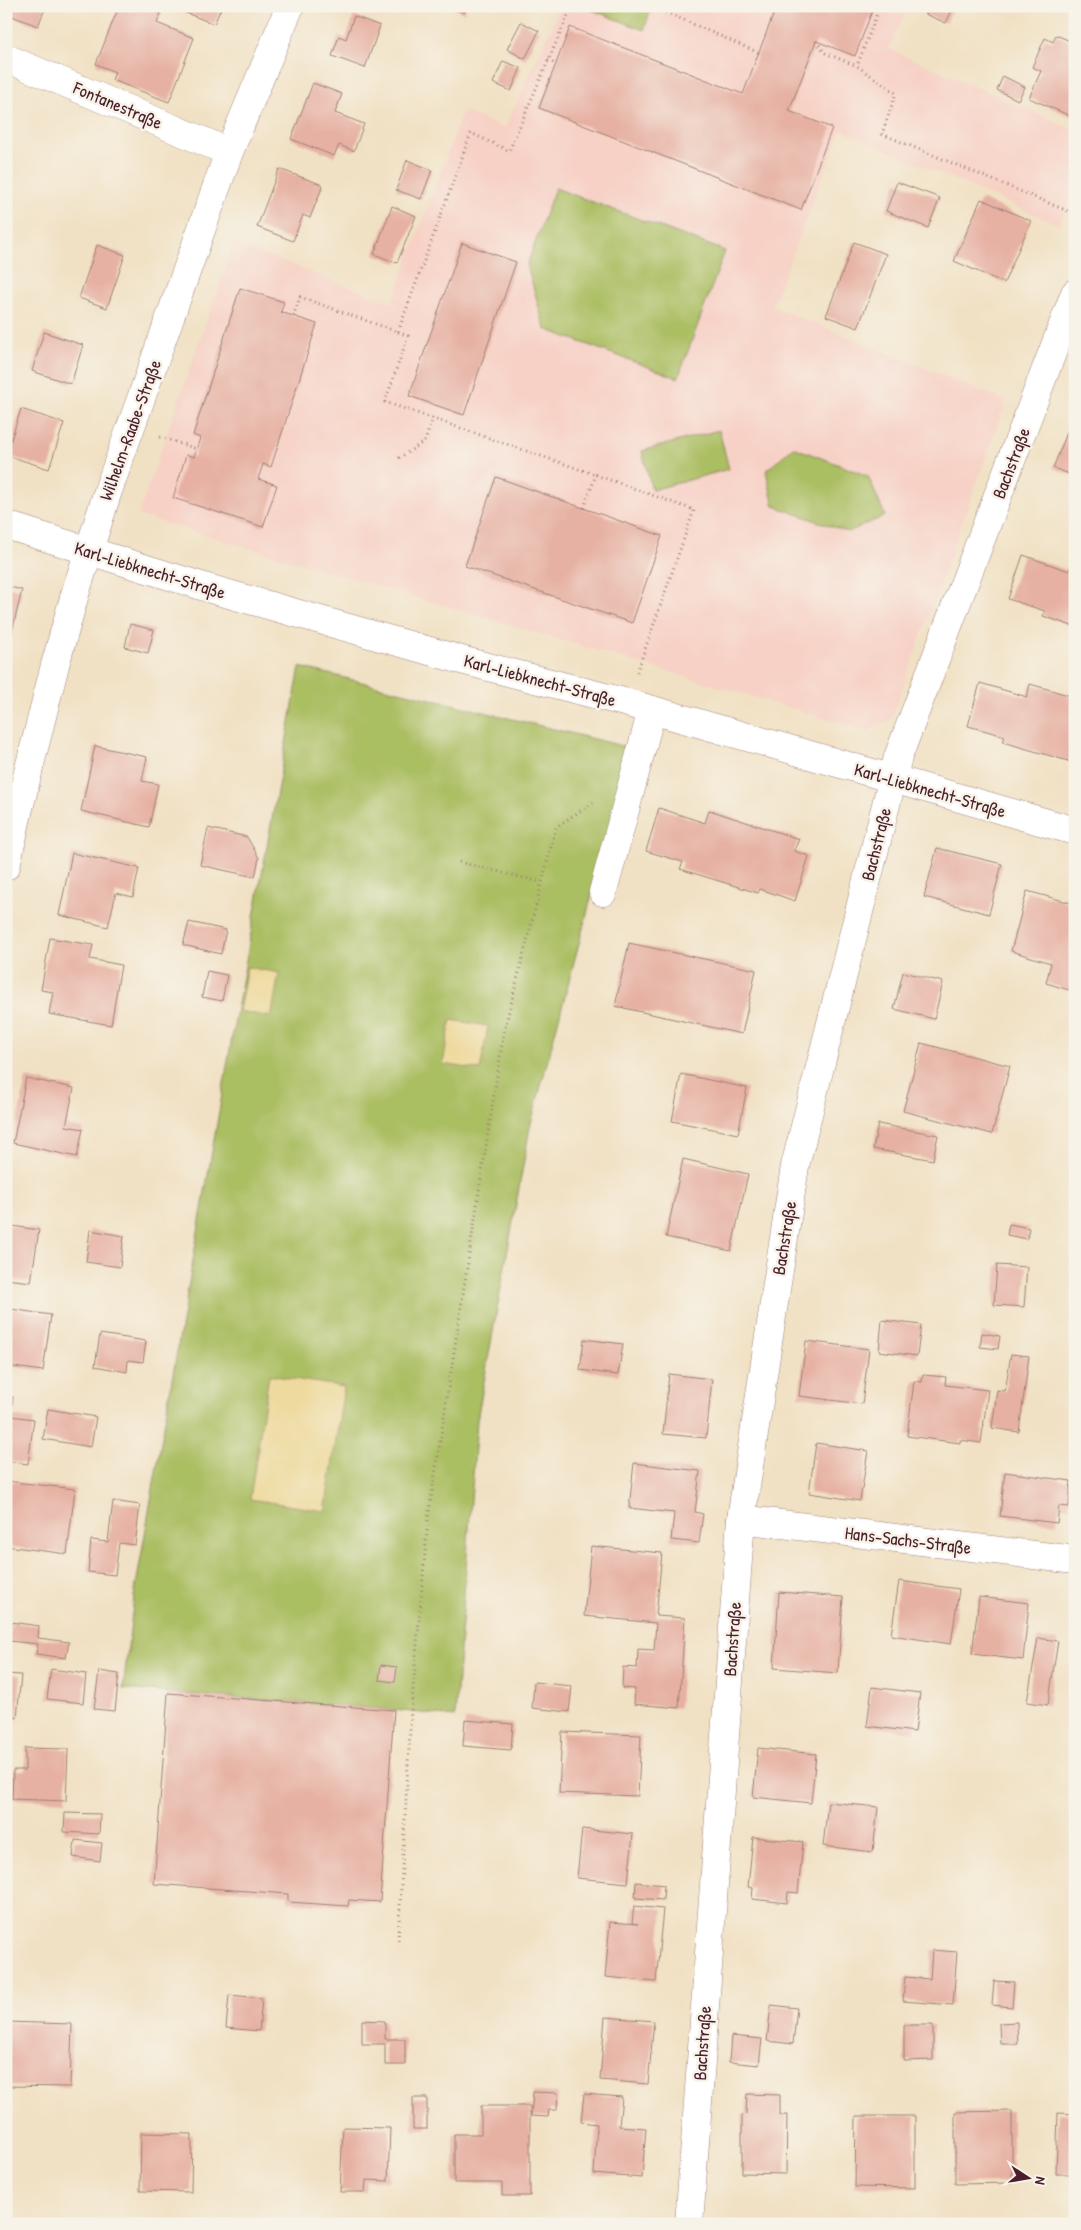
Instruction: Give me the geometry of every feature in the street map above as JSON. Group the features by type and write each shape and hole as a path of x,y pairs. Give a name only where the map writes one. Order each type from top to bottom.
{"street":[{"name":"Wilhelm-Raabe-Straße","path":"6,866 50,684 88,552 229,152 290,6"},
{"name":"Fontanestraße","path":"6,58 229,152"},
{"name":"Bachstraße","path":"689,2224 741,1519 795,1166 892,779 907,734 1075,293"},
{"name":"Karl-Liebknecht-Straße","path":"6,525 211,589 465,661 652,710 1075,831"},
{"path":"602,892 652,710"},
{"name":"Hans-Sachs-Straße","path":"741,1519 1075,1560"}],"path":[{"path":"398,332 471,133 509,151 572,6"},
{"path":"652,6 759,52"},
{"path":"857,66 880,6"},
{"path":"816,41 825,53 857,66 896,93 882,134 1075,214"},
{"path":"548,60 555,64"},
{"path":"293,316 300,297 408,336 385,402 694,510 637,673"},
{"path":"399,458 425,441 433,418"},
{"path":"131,429 197,449"},
{"path":"584,508 596,475"},
{"path":"398,1940 411,1712 428,1519 504,1031 556,827 621,784 633,779"},
{"path":"459,862 541,882"}],"shaded area":[{"path":"561,6 908,6 889,49 1075,130 1075,188 1059,225 841,130 772,306 1006,401 891,720 868,731 138,515 234,243 392,303 463,111 505,128"}],"green space":[{"path":"582,6 652,6 644,30"},
{"path":"555,188 725,251 678,378 545,329 527,265"},
{"path":"719,430 729,469 652,490 642,451"},
{"path":"793,447 868,476 885,516 848,532 774,506 766,471"},
{"path":"300,667 631,748 530,1127 477,1420 455,1717 394,1710 123,1689 134,1597 237,1009"}],"sand":[{"path":"247,967 279,973 271,1017 239,1011"},
{"path":"451,1020 488,1026 480,1070 443,1064"},
{"path":"269,1375 344,1387 325,1511 250,1499"}],"building":[{"path":"6,6 46,6 38,26 6,14"},
{"path":"119,6 143,6 161,14 157,23 194,38 169,102 112,80 115,72 96,64"},
{"path":"177,6 222,6 214,24 176,9"},
{"path":"449,6 467,6 464,13"},
{"path":"765,6 874,6 855,56 816,41 789,111 832,128 801,210 539,108 570,27 743,94 775,10"},
{"path":"928,6 954,6 946,23 925,14"},
{"path":"354,16 380,26 365,68 332,56 339,36 346,39"},
{"path":"521,22 539,31 525,59 507,49"},
{"path":"1056,35 1075,43 1075,118 1029,98 1041,71 1032,67 1045,38 1053,42"},
{"path":"503,61 521,68 511,91 493,83"},
{"path":"1003,76 1025,87 1018,100 997,90"},
{"path":"313,83 342,94 335,113 364,124 354,151 339,145 334,156 291,139"},
{"path":"407,160 432,170 421,199 396,190"},
{"path":"279,169 323,185 310,218 303,215 293,241 257,227"},
{"path":"897,182 940,198 928,228 886,211"},
{"path":"981,199 1031,221 1004,283 954,261"},
{"path":"392,206 416,216 397,263 374,254"},
{"path":"854,242 886,254 858,328 826,316"},
{"path":"462,243 516,262 464,415 409,396"},
{"path":"97,245 125,255 107,308 79,298"},
{"path":"240,288 284,302 281,312 317,324 271,467 263,464 258,479 277,485 263,527 173,498 186,455 194,457 200,438 193,435"},
{"path":"44,332 83,345 71,384 32,371"},
{"path":"21,409 64,423 49,469 6,455"},
{"path":"1070,425 1075,427 1075,476 1053,468"},
{"path":"496,477 662,536 632,623 465,566"},
{"path":"1023,555 1069,571 1073,559 1075,560 1075,627 1043,616 1045,611 1008,599"},
{"path":"6,586 22,590 7,652 6,652"},
{"path":"130,624 154,630 148,653 125,647"},
{"path":"980,683 1027,697 1030,684 1075,697 1075,763 1003,742 1005,736 968,726"},
{"path":"95,746 147,757 142,781 158,784 149,827 81,811"},
{"path":"659,808 705,823 709,810 799,839 794,851 809,856 795,901 760,889 758,893 680,869 683,862 646,851"},
{"path":"208,828 247,837 259,858 255,877 200,865"},
{"path":"937,848 1002,864 989,914 924,897"},
{"path":"72,853 139,868 133,897 116,893 108,927 59,915"},
{"path":"1027,891 1075,904 1075,969 1069,990 1046,983 1051,963 1011,951"},
{"path":"189,922 226,930 221,954 183,945"},
{"path":"50,938 93,945 90,959 121,965 111,1025 49,1014 53,992 41,990"},
{"path":"629,943 756,970 742,1034 615,1006"},
{"path":"207,971 227,975 222,1001 202,997"},
{"path":"903,972 943,982 934,1019 894,1009"},
{"path":"921,1043 1010,1066 992,1134 903,1111"},
{"path":"681,1074 747,1088 738,1134 672,1121"},
{"path":"26,1078 74,1088 66,1126 83,1129 77,1157 13,1143"},
{"path":"878,1124 938,1135 933,1160 873,1149"},
{"path":"683,1159 748,1174 731,1251 666,1237"},
{"path":"1009,1224 1029,1228 1027,1239 1007,1235"},
{"path":"6,1225 39,1230 31,1282 6,1279"},
{"path":"90,1230 124,1236 120,1267 86,1262"},
{"path":"997,1265 1027,1267 1024,1307 994,1305"},
{"path":"10,1309 51,1315 43,1371 6,1366 6,1332"},
{"path":"882,1320 921,1325 917,1356 879,1351"},
{"path":"982,1333 1000,1336 998,1349 980,1347"},
{"path":"100,1334 146,1341 143,1362 128,1360 127,1372 95,1366"},
{"path":"584,1339 623,1344 618,1375 580,1370"},
{"path":"806,1341 869,1349 862,1404 799,1396"},
{"path":"1011,1354 1029,1356 1019,1432 992,1428 997,1390 1005,1391"},
{"path":"669,1374 712,1379 706,1438 663,1434"},
{"path":"923,1375 946,1377 945,1385 988,1390 981,1443 960,1440 960,1443 907,1436 914,1381 922,1382"},
{"path":"6,1396 13,1397 11,1416 34,1419 28,1464 6,1461"},
{"path":"48,1409 96,1417 91,1447 43,1439"},
{"path":"816,1443 868,1451 860,1501 809,1493"},
{"path":"634,1463 700,1471 695,1512 703,1514 699,1543 671,1540 674,1513 629,1508"},
{"path":"1005,1472 1071,1481 1069,1507 1059,1506 1057,1523 1000,1516"},
{"path":"6,1481 75,1489 67,1554 6,1546"},
{"path":"113,1501 140,1505 135,1545 119,1543 115,1575 88,1572 91,1540 108,1542"},
{"path":"591,1546 662,1553 656,1616 685,1618 679,1708 634,1704 635,1689 622,1688 623,1667 637,1668 638,1649 654,1650 656,1623 584,1616"},
{"path":"899,1581 959,1589 951,1644 891,1635"},
{"path":"779,1592 843,1597 838,1673 774,1668"},
{"path":"979,1597 1029,1603 1023,1660 972,1654"},
{"path":"11,1622 39,1626 38,1638 69,1642 66,1658 36,1654 38,1644 9,1641"},
{"path":"1038,1638 1058,1641 1048,1705 1027,1702"},
{"path":"381,1665 397,1667 395,1682 379,1680"},
{"path":"51,1669 86,1674 83,1703 47,1699"},
{"path":"99,1671 119,1674 115,1711 94,1709"},
{"path":"6,1674 21,1675 17,1718 6,1717"},
{"path":"534,1682 572,1686 569,1712 532,1708"},
{"path":"872,1687 920,1693 915,1732 867,1726"},
{"path":"168,1693 394,1710 380,1902 349,1900 348,1906 288,1902 288,1894 154,1884"},
{"path":"465,1720 513,1724 511,1750 463,1746"},
{"path":"562,1732 641,1735 638,1796 559,1793"},
{"path":"25,1748 68,1749 66,1801 12,1799 13,1770 25,1770"},
{"path":"758,1748 816,1754 811,1803 753,1797"},
{"path":"828,1802 878,1807 873,1852 823,1846"},
{"path":"65,1813 100,1814 99,1834 64,1832"},
{"path":"582,1829 633,1834 628,1883 577,1878"},
{"path":"753,1837 803,1842 798,1893 788,1892 787,1903 752,1899 753,1888 748,1887"},
{"path":"75,1840 102,1843 100,1861 73,1857"},
{"path":"636,1882 664,1885 663,1900 635,1898"},
{"path":"634,1906 663,1909 656,1982 605,1977 610,1922 638,1924 632,1923"},
{"path":"932,1950 957,1952 953,2005 903,2001 905,1977 930,1979"},
{"path":"994,1981 1014,1982 1012,2007 992,2005"},
{"path":"229,1995 262,1998 259,2031 226,2028"},
{"path":"771,2005 797,2008 793,2044 767,2041"},
{"path":"605,2017 654,2021 648,2084 600,2080"},
{"path":"362,2020 385,2021 385,2039 405,2039 405,2065 385,2065 385,2044 362,2044"},
{"path":"6,2022 72,2024 70,2087 6,2086"},
{"path":"1017,2022 1018,2044 1000,2044 999,2023"},
{"path":"904,2025 933,2025 933,2060 904,2061"},
{"path":"731,2036 762,2039 759,2065 729,2062"},
{"path":"533,2092 558,2093 557,2110 549,2110 548,2117 531,2116"},
{"path":"584,2094 622,2097 619,2126 646,2128 642,2178 594,2174 597,2124 581,2122"},
{"path":"747,2094 780,2095 780,2115 787,2115 786,2174 742,2173 742,2115 746,2114"},
{"path":"413,2098 427,2098 427,2129 413,2129"},
{"path":"481,2106 530,2106 530,2196 502,2196 502,2183 454,2183 454,2134 481,2134"},
{"path":"1012,2111 1012,2183 955,2184 955,2112"},
{"path":"1058,2113 1075,2114 1075,2174 1056,2174"},
{"path":"856,2116 915,2116 915,2188 855,2187"},
{"path":"343,2127 390,2128 388,2181 366,2180 365,2192 340,2192"},
{"path":"141,2133 192,2134 191,2192 140,2191"}]}
